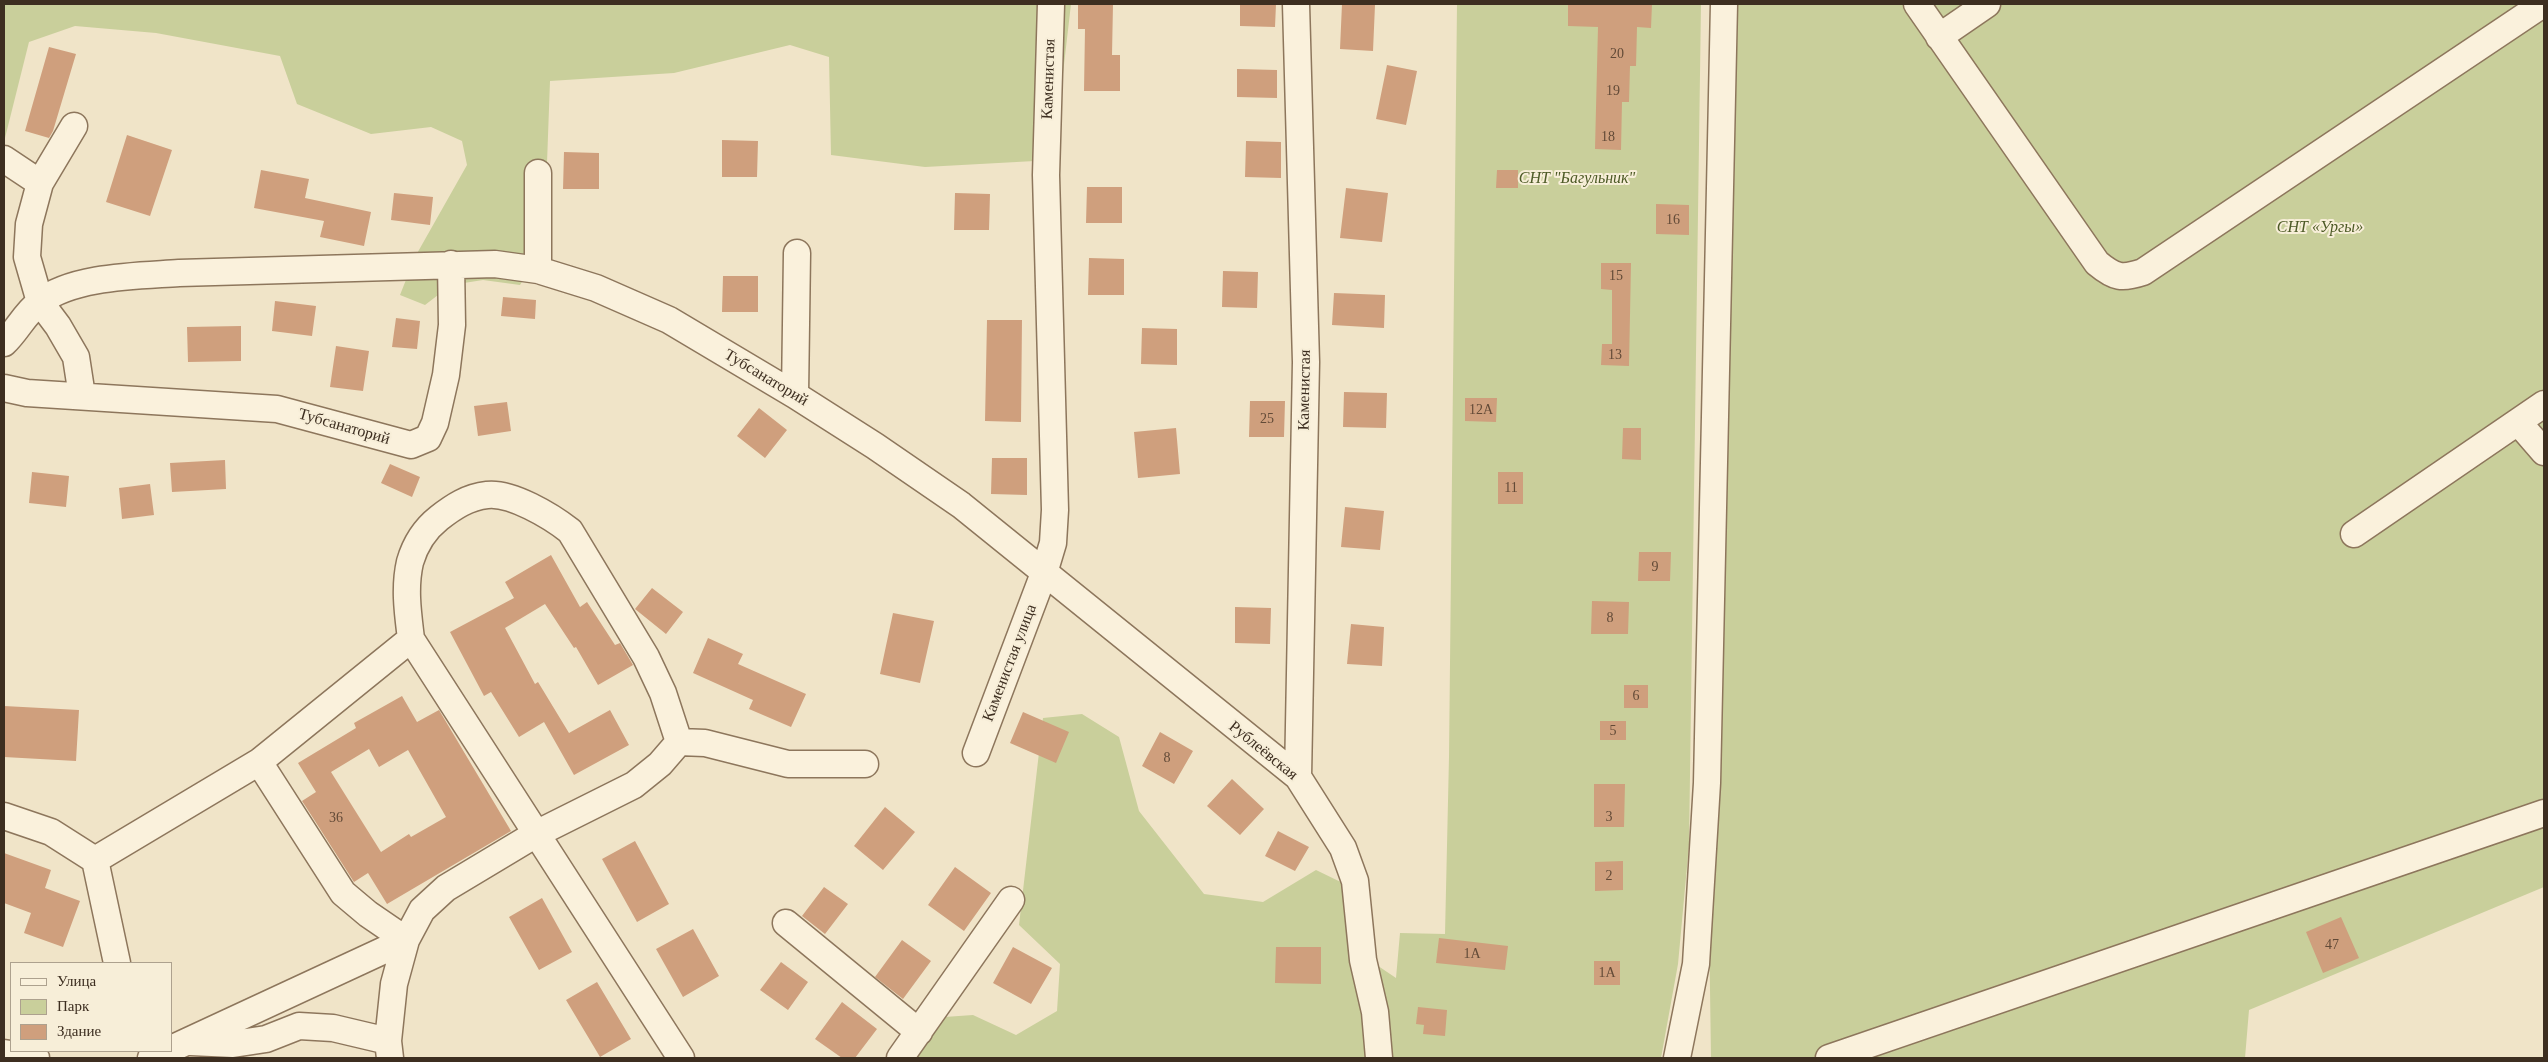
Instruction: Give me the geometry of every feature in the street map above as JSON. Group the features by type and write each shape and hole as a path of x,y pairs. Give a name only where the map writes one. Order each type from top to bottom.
{"street":[{"name":"Каменистая","path":"1044,572 1053,543 1055,510 1046,176 1051,4"},
{"name":"Каменистая","path":"1296,4 1306,362 1298,777"},
{"path":"1677,1058 1696,964 1707,783 1724,4"},
{"path":"1917,4 2097,263 2110,274 2127,278 2143,272 2544,4"},
{"path":"1939,37 1987,4"},
{"path":"74,126 40,183 30,224 27,257 40,302 58,326 76,357 82,396"},
{"path":"4,159 40,183"},
{"path":"538,173 538,270"},
{"path":"796,394 797,253"},
{"name":"Тубсанаторий","path":"4,343 40,302 62,289 135,276 334,270 451,264 495,264 538,270 596,288 670,320 796,394 961,505 1044,572"},
{"name":"Тубсанаторий","path":"4,388 27,393 278,408 411,445 428,438 435,423 444,385 452,325 451,264"},
{"path":"2354,534 2544,404"},
{"path":"2518,422 2544,452"},
{"path":"679,742 663,693 646,657 570,531 551,516 521,502 487,495 455,505 425,530 410,562 407,602 411,639 681,1058"},
{"name":"Каменистая улица","path":"976,753 1044,572"},
{"name":"Рублеёвская","path":"1044,572 1298,777 1343,848 1355,881 1363,960 1375,1012 1379,1058"},
{"path":"94,860 259,762 411,639"},
{"path":"679,742 705,743 788,764 865,764"},
{"path":"176,1047 233,1044 266,1039 299,1026 333,1028 389,1050 394,984 406,940 422,910 446,888 536,834 634,784 660,764 679,742"},
{"path":"259,762 343,893 368,914 406,940"},
{"path":"1829,1058 2544,813"},
{"path":"4,816 51,832 94,860 117,962"},
{"path":"900,1058 1011,900"},
{"path":"786,923 919,1032"},
{"path":"176,1047 406,940"},
{"path":"151,1058 165,1052"},
{"path":"4,1053 36,1058"}],"green space":[{"path":"4,4 1071,4 1053,160 925,167 831,155 829,57 790,45 674,73 550,81 544,245 520,285 483,280 451,285 425,305 400,295 415,257 467,165 462,141 431,127 371,134 297,104 280,56 156,33 75,26 29,42 4,142"},
{"name":"СНТ \"Багульник\"","path":"1457,4 1701,4 1689,845 1678,964 1661,1058 892,1058 916,1019 973,1015 1016,1035 1057,1011 1060,964 1019,925 1043,718 1082,714 1119,737 1139,811 1204,894 1263,902 1316,870 1351,887 1347,945 1396,978 1400,933 1445,934 1449,757"},
{"name":"СНТ «Ургы»","path":"1726,4 2544,4 2544,887 2249,1010 2245,1058 1711,1058 1707,783"}],"building":[{"path":"1078,4 1113,4 1112,55 1120,55 1120,91 1084,91 1085,29 1078,29"},
{"path":"1240,4 1276,4 1275,27 1240,26"},
{"path":"1342,4 1375,5 1373,51 1340,49"},
{"path":"1568,4 1652,4 1651,28 1637,27 1636,66 1630,66 1629,102 1622,102 1621,150 1595,149 1598,27 1568,26"},
{"path":"49,47 76,54 53,131 49,138 25,131"},
{"path":"1387,65 1417,71 1406,125 1376,119"},
{"path":"1237,69 1277,70 1277,98 1237,97"},
{"path":"127,135 172,150 150,216 106,202"},
{"path":"722,140 758,141 757,177 722,177"},
{"path":"1246,141 1281,142 1281,178 1245,177"},
{"path":"564,152 599,153 599,189 563,189"},
{"path":"261,170 309,179 305,198 371,212 364,246 320,237 324,221 254,208"},
{"path":"1497,170 1518,170 1518,188 1496,188"},
{"path":"1087,187 1122,187 1122,223 1086,223"},
{"path":"1346,188 1388,193 1382,242 1340,238"},
{"path":"394,193 433,197 430,225 391,220"},
{"path":"955,193 990,194 989,230 954,230"},
{"path":"1656,204 1689,205 1689,235 1656,234"},
{"path":"1089,258 1124,259 1124,295 1088,295"},
{"path":"1601,263 1631,263 1629,366 1601,365 1602,344 1612,344 1612,290 1601,289"},
{"path":"1223,271 1258,272 1257,308 1222,307"},
{"path":"723,276 758,276 758,312 722,312"},
{"path":"1334,293 1385,295 1384,328 1332,325"},
{"path":"503,297 536,300 535,319 501,316"},
{"path":"275,301 316,306 312,336 272,331"},
{"path":"396,318 420,321 417,349 392,347"},
{"path":"987,320 1022,320 1021,422 985,421"},
{"path":"241,326 241,361 188,362 187,327"},
{"path":"1142,328 1177,329 1177,365 1141,364"},
{"path":"336,346 369,351 363,391 330,387"},
{"path":"1344,392 1387,393 1386,428 1343,427"},
{"path":"1465,398 1497,398 1496,422 1465,421"},
{"path":"1250,401 1285,401 1284,437 1249,437"},
{"path":"507,402 511,431 478,436 474,406"},
{"path":"759,408 787,430 765,458 737,436"},
{"path":"1176,428 1180,474 1138,478 1134,432"},
{"path":"1623,428 1641,428 1641,460 1622,459"},
{"path":"992,458 1027,458 1027,495 991,494"},
{"path":"225,460 226,489 172,492 170,463"},
{"path":"390,464 420,477 412,497 381,483"},
{"path":"32,472 69,476 66,507 29,503"},
{"path":"1498,472 1523,472 1523,504 1498,504"},
{"path":"150,484 154,515 122,519 119,488"},
{"path":"1345,507 1384,511 1380,550 1341,547"},
{"path":"1639,552 1671,552 1670,581 1638,581"},
{"path":"551,555 580,607 587,602 615,645 620,643 633,665 598,685 576,647 574,648 545,604 505,628 535,684 538,682 569,733 610,710 629,745 574,775 544,722 519,737 491,692 484,696 450,632 514,598 505,582"},
{"path":"652,588 683,612 666,634 635,609"},
{"path":"1592,601 1629,602 1628,634 1591,634"},
{"path":"1235,607 1271,608 1270,644 1235,643"},
{"path":"893,613 934,621 920,683 880,674"},
{"path":"1351,624 1384,627 1382,666 1347,664"},
{"path":"708,638 743,654 738,664 806,694 791,727 749,709 753,700 693,673"},
{"path":"1624,685 1648,685 1648,708 1624,708"},
{"path":"402,696 417,722 439,710 511,831 387,904 368,873 354,882 302,801 316,792 298,763 356,728 354,723","holes":["369,749 379,767 408,750 446,817 411,837 409,834 381,852 331,772"]},
{"path":"4,706 79,710 76,761 4,757"},
{"path":"1023,712 1069,732 1056,763 1010,743"},
{"path":"1600,721 1626,721 1626,740 1600,740"},
{"path":"1160,732 1193,751 1174,784 1142,766"},
{"path":"1232,779 1264,809 1240,835 1207,806"},
{"path":"1594,784 1625,784 1624,827 1594,827"},
{"path":"885,807 915,832 883,870 854,846"},
{"path":"1278,831 1309,847 1295,871 1265,856"},
{"path":"635,841 669,904 637,922 602,859"},
{"path":"4,853 51,870 45,888 80,901 63,947 24,933 31,913 4,903"},
{"path":"1623,861 1623,890 1595,891 1595,862"},
{"path":"955,867 991,893 964,931 928,905"},
{"path":"824,887 848,904 825,934 802,916"},
{"path":"542,898 572,952 539,970 509,917"},
{"path":"2341,917 2359,958 2323,973 2306,932"},
{"path":"693,929 719,976 683,997 656,949"},
{"path":"1439,938 1508,946 1505,970 1436,963"},
{"path":"902,940 931,961 903,999 875,977"},
{"path":"1013,947 1052,968 1031,1004 993,983"},
{"path":"1276,947 1321,947 1321,984 1275,983"},
{"path":"1594,961 1620,961 1620,985 1594,985"},
{"path":"781,962 808,982 788,1010 760,990"},
{"path":"597,982 631,1039 600,1057 566,1000"},
{"path":"842,1002 877,1029 855,1058 842,1058 815,1039"},
{"path":"1418,1007 1447,1010 1445,1036 1423,1034 1424,1025 1416,1024"}]}
